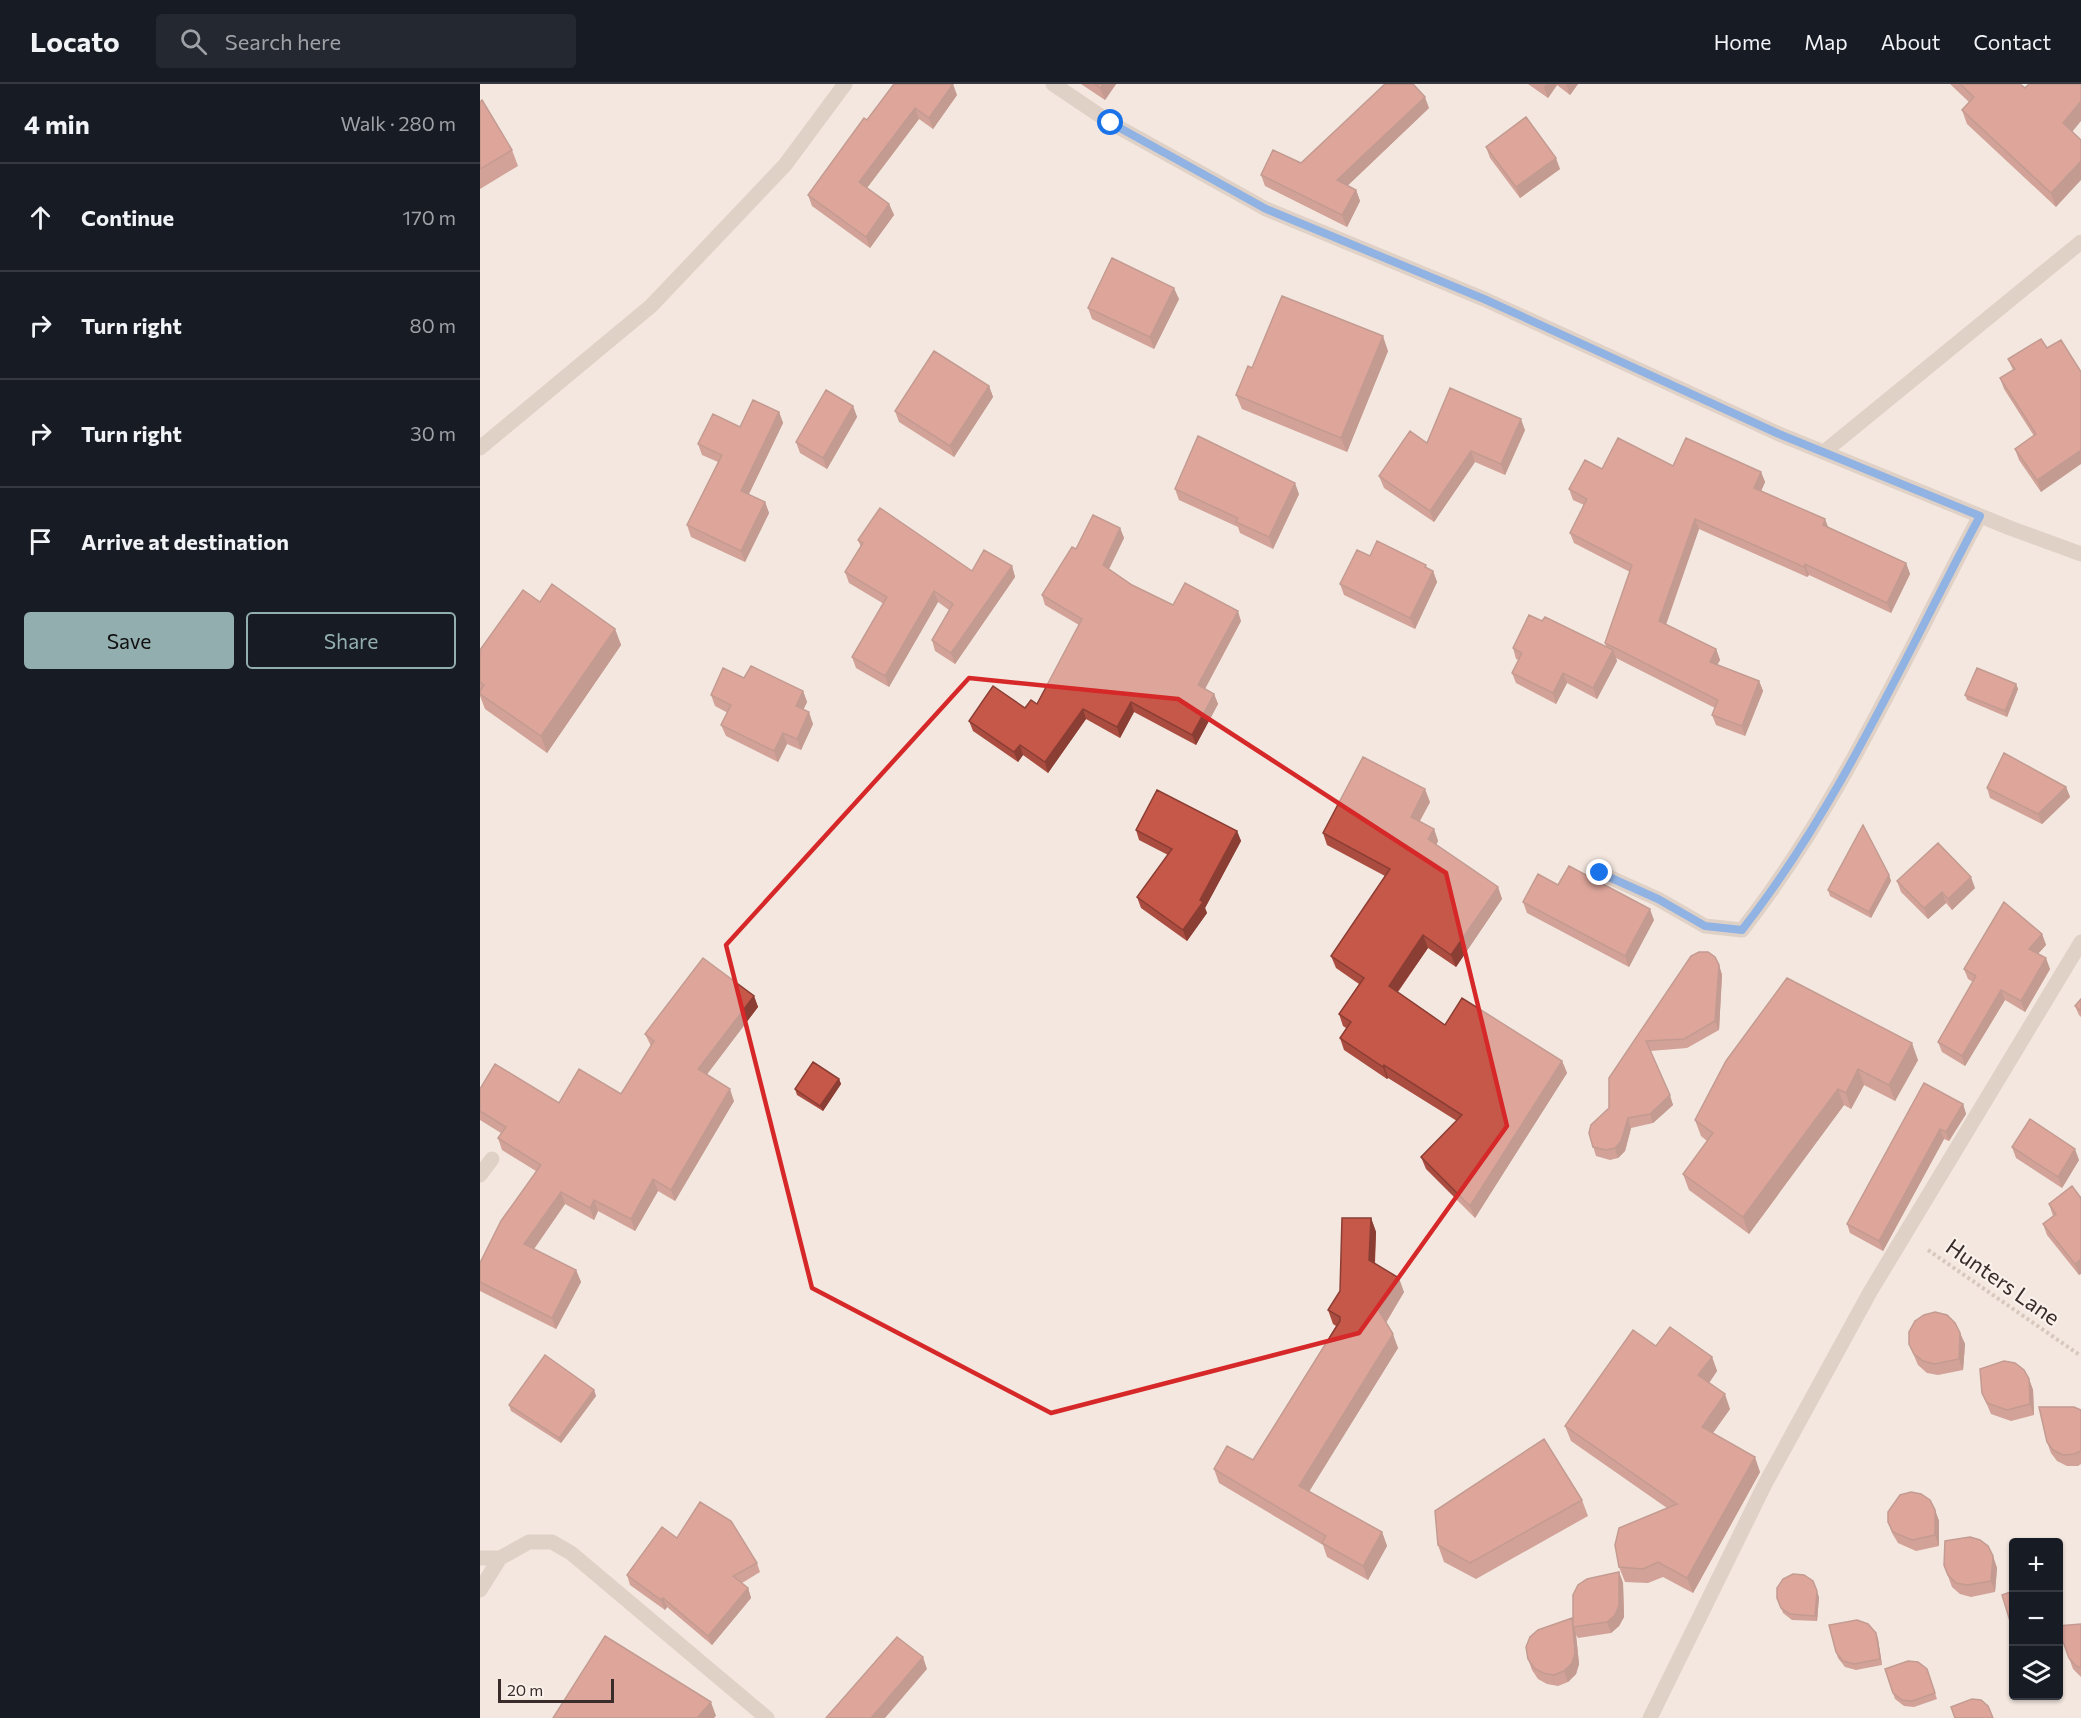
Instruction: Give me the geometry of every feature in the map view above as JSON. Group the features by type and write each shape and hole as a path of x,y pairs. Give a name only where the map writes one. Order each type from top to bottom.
{"street":[{"path":"480,448 651,306 785,165 845,84"},
{"path":"1053,84 1111,123 1266,209 1484,299 1824,452 1980,516 2081,554"},
{"path":"1824,452 2081,242"},
{"path":"1600,873 1658,899 1705,926 1742,930 1766,899 1844,776 1980,516"},
{"path":"1650,1718 1765,1484 1870,1292 2081,942"},
{"path":"480,1175 492,1159"},
{"path":"480,1558 500,1558 529,1542 552,1542 571,1553 767,1718"},
{"path":"480,1590 500,1558"}],"path":[{"name":"Hunters Lane","path":"1905,1234 2081,1356"}],"highlighted area":[{"path":"969,678 1178,699 1446,873 1507,1126 1359,1333 1051,1413 812,1288 726,945"}],"building":[{"path":"894,84 953,84 929,118 915,108 859,182 889,204 866,237 808,195 864,118 867,120"},
{"path":"1385,84 1413,84 1425,97 1337,180 1356,190 1342,215 1261,175 1273,150 1301,163"},
{"path":"1960,84 2020,84 2025,88 2029,84 2081,84 2081,101 2063,123 2081,140 2081,161 2051,193 1962,110 1974,97"},
{"path":"482,100 512,150 480,169 480,102"},
{"path":"1526,117 1556,158 1516,187 1486,147"},
{"path":"1112,258 1174,288 1150,337 1088,308"},
{"path":"1282,296 1383,336 1341,438 1236,395 1248,366 1252,368"},
{"path":"2041,339 2047,348 2061,340 2081,372 2081,450 2037,480 2015,449 2036,434 2000,378 2015,369 2008,359"},
{"path":"934,351 989,386 950,446 895,411"},
{"path":"1450,388 1521,419 1501,464 1471,451 1430,511 1379,476 1410,431 1427,443"},
{"path":"826,390 853,406 823,458 796,442"},
{"path":"753,400 779,412 741,491 765,502 741,551 687,525 722,455 698,444 713,414 740,427"},
{"path":"1198,436 1295,483 1269,537 1236,522 1238,518 1175,489"},
{"path":"1618,438 1673,466 1686,438 1761,472 1754,488 1825,519 1823,525 1906,563 1887,603 1805,564 1804,567 1695,519 1659,621 1716,649 1710,662 1759,681 1742,726 1712,715 1718,700 1605,643 1632,565 1570,533 1587,499 1569,489 1585,460 1602,469"},
{"path":"880,508 972,571 984,550 1012,566 951,653 932,640 953,604 934,591 885,676 852,657 887,597 845,572 863,543 858,540"},
{"path":"1093,515 1120,528 1103,565 1132,585 1173,605 1185,583 1238,611 1198,685 1214,694 1192,735 1131,702 1117,727 1083,709 1045,762 1020,745 1014,752 969,721 993,686 1025,708 1031,700 1037,704 1082,619 1042,595 1072,547 1076,549"},
{"path":"1377,541 1426,565 1425,567 1433,571 1410,618 1340,584 1357,550 1370,556"},
{"path":"552,584 615,629 541,736 480,694 484,685 480,682 480,650 523,590 540,602"},
{"path":"1529,615 1542,621 1545,617 1613,650 1593,688 1563,673 1553,693 1512,673 1522,653 1513,648"},
{"path":"751,666 803,691 796,706 809,712 797,739 783,733 774,751 721,725 731,705 711,695 723,668 744,678"},
{"path":"1977,668 2016,684 2005,711 1965,695"},
{"path":"2004,753 2066,787 2038,814 1987,788"},
{"path":"1363,757 1425,789 1411,817 1434,829 1428,839 1498,887 1451,955 1423,935 1389,986 1445,1025 1462,998 1562,1061 1470,1206 1421,1157 1462,1115 1340,1038 1351,1022 1339,1014 1364,978 1331,956 1390,869 1323,833"},
{"path":"1157,790 1237,831 1200,900 1203,902 1183,930 1137,897 1172,849 1136,830"},
{"path":"1863,825 1889,875 1869,912 1828,890"},
{"path":"1938,843 1971,877 1948,899 1942,892 1924,908 1897,881"},
{"path":"1569,866 1650,909 1625,956 1523,902 1538,874 1558,885"},
{"path":"2004,902 2042,934 2029,949 2046,958 2021,1001 2001,990 1962,1056 1938,1042 1976,976 1964,969"},
{"path":"1699,952 1708,952 1715,957 1719,965 1715,1021 1684,1039 1646,1041 1670,1095 1650,1114 1628,1118 1621,1141 1615,1148 1606,1150 1593,1147 1589,1133 1591,1125 1609,1108 1609,1078 1691,956"},
{"path":"703,958 754,996 698,1069 730,1089 671,1190 653,1179 631,1219 594,1200 590,1208 561,1192 524,1244 576,1270 552,1318 480,1282 480,1263 501,1221 541,1165 498,1138 506,1127 480,1111 480,1089 495,1064 559,1103 579,1069 621,1094 654,1041 645,1034"},
{"path":"1787,978 1912,1043 1889,1085 1858,1069 1846,1093 1838,1089 1743,1217 1683,1174 1713,1133 1695,1120 1726,1061"},
{"path":"2081,999 2081,1011 2075,1006"},
{"path":"813,1062 839,1079 820,1106 795,1089"},
{"path":"1924,1083 1963,1104 1946,1132 1940,1129 1879,1241 1847,1224"},
{"path":"2030,1119 2075,1149 2058,1177 2012,1147"},
{"path":"2072,1186 2081,1198 2081,1259 2075,1264 2043,1224 2056,1214 2049,1204"},
{"path":"1342,1218 1371,1218 1369,1260 1399,1278 1379,1311 1393,1334 1299,1486 1382,1532 1363,1566 1322,1543 1326,1536 1214,1469 1227,1446 1253,1460 1340,1321 1340,1317 1328,1310 1340,1291"},
{"path":"1935,1312 1947,1315 1955,1323 1960,1333 1959,1359 1934,1364 1923,1361 1914,1354 1909,1344 1909,1332 1915,1321"},
{"path":"1670,1327 1712,1357 1698,1375 1725,1394 1702,1427 1755,1457 1687,1578 1658,1562 1643,1569 1619,1567 1615,1545 1619,1528 1677,1504 1565,1426 1633,1330 1656,1346"},
{"path":"545,1355 594,1390 559,1438 509,1405"},
{"path":"2004,1361 2015,1363 2024,1370 2029,1379 2030,1404 2007,1410 1987,1403 1982,1393 1980,1369"},
{"path":"2039,1407 2074,1407 2081,1410 2081,1451 2063,1455 2053,1450 2047,1442"},
{"path":"1544,1439 1582,1500 1470,1563 1438,1545 1435,1511"},
{"path":"1911,1492 1921,1494 1930,1500 1935,1510 1935,1535 1912,1540 1893,1532 1888,1522 1888,1512 1900,1495"},
{"path":"700,1502 731,1521 757,1563 733,1576 748,1588 708,1636 663,1598 661,1600 627,1575 662,1527 677,1538"},
{"path":"1970,1537 1988,1546 1993,1556 1991,1581 1967,1585 1956,1583 1948,1575 1944,1565 1945,1541"},
{"path":"1619,1572 1619,1605 1615,1615 1607,1622 1573,1627 1573,1595 1578,1585 1587,1579"},
{"path":"1793,1574 1804,1575 1813,1581 1817,1591 1815,1616 1790,1614 1781,1608 1777,1598 1777,1588 1783,1579"},
{"path":"2009,1592 2009,1618 2002,1595"},
{"path":"1572,1618 1575,1653 1572,1663 1564,1671 1554,1675 1534,1668 1528,1659 1526,1647 1530,1637 1538,1630"},
{"path":"1857,1620 1868,1624 1876,1633 1880,1659 1854,1664 1843,1661 1836,1652 1829,1625"},
{"path":"2081,1624 2081,1668 2069,1658 2063,1642 2063,1626"},
{"path":"605,1636 711,1702 697,1718 553,1718"},
{"path":"897,1637 923,1657 871,1718 826,1718"},
{"path":"1908,1661 1918,1662 1927,1669 1935,1693 1912,1701 1902,1700 1893,1693 1885,1669"},
{"path":"1972,1699 1981,1700 1988,1706 1993,1718 1955,1718 1951,1707"}],"route":[{"path":"1111,123 1266,209 1484,299 1779,434 1980,516 1844,776 1766,899 1742,930 1705,926 1658,899 1600,873"}]}
